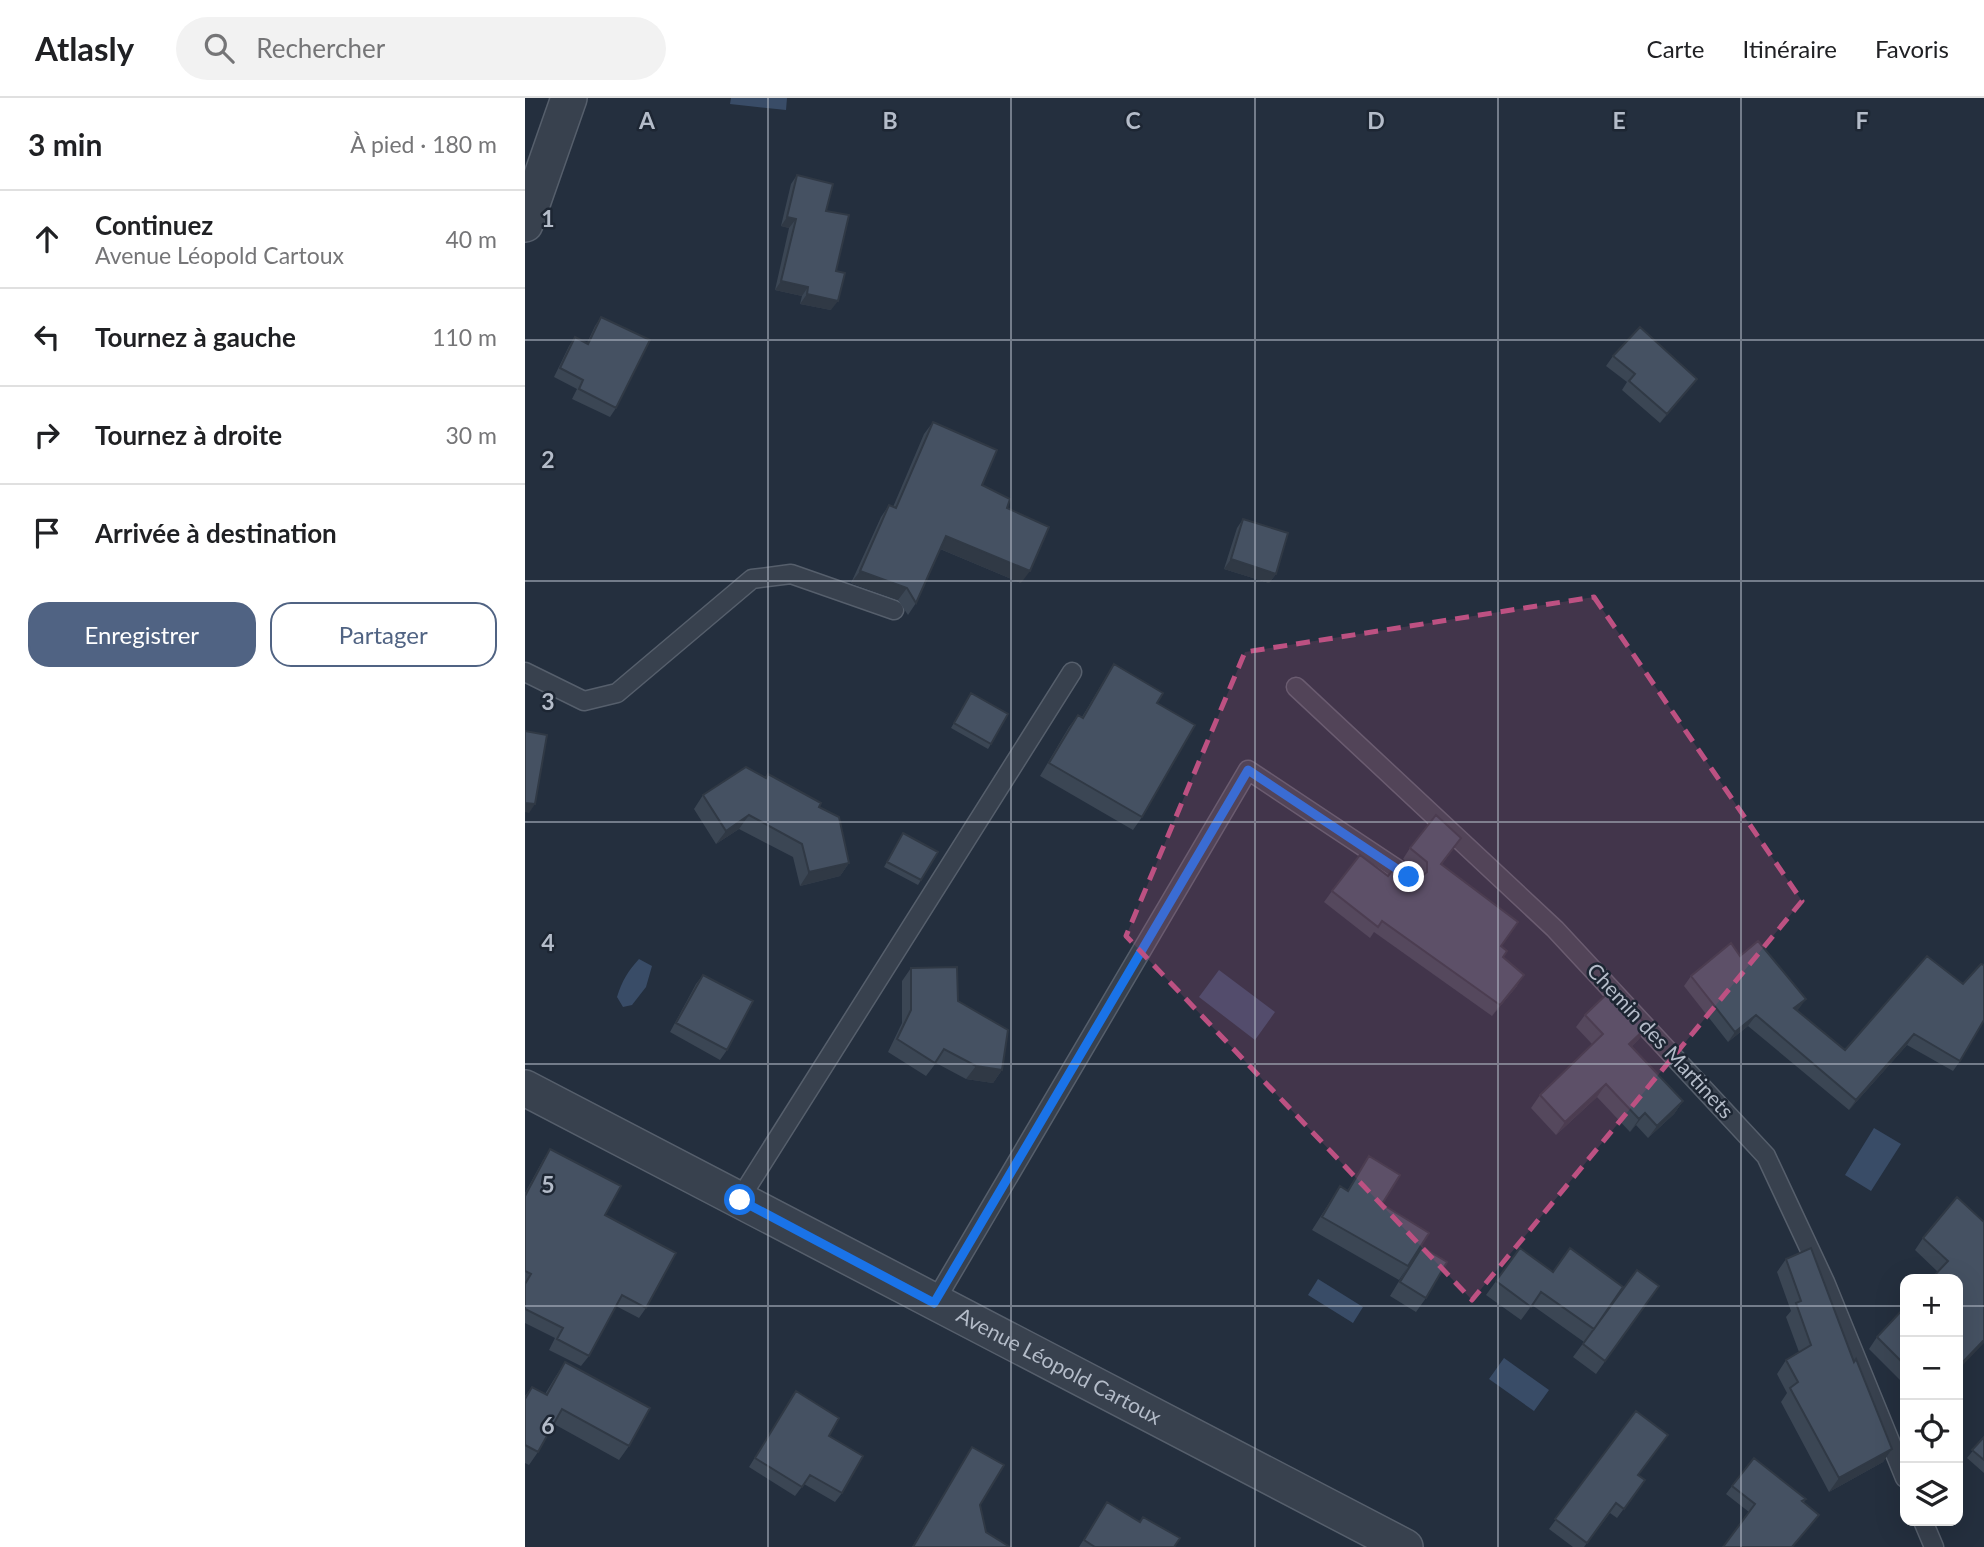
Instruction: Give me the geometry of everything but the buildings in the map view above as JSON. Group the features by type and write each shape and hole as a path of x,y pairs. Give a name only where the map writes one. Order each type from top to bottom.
{"street":[{"path":"525,224 569,98"},
{"name":"Avenue Léopold Cartoux","path":"525,1088 1405,1547"}],"lane":[{"path":"525,672 584,701 617,693 752,579 791,574 894,610"},
{"path":"740,1200 1072,672"},
{"name":"Chemin des Martinets","path":"1296,687 1555,929 1766,1156 1825,1282 1900,1466"},
{"path":"934,1303 1248,770 1409,877"},
{"path":"1925,1526 1934,1547"}],"highlighted area":[{"path":"1594,597 1802,901 1472,1300 1126,936 1245,652"}],"water":[{"path":"731,98 787,98 786,110 730,104"},
{"path":"639,959 652,966 646,987 632,1005 623,1007 617,997 626,976"},
{"path":"1219,970 1275,1012 1255,1040 1199,997"},
{"path":"1874,1128 1901,1144 1871,1191 1845,1175"},
{"path":"1318,1279 1363,1307 1353,1323 1308,1295"},
{"path":"1504,1358 1549,1390 1534,1411 1489,1379"}],"route":[{"path":"740,1200 934,1303 1248,770 1409,877"}]}
